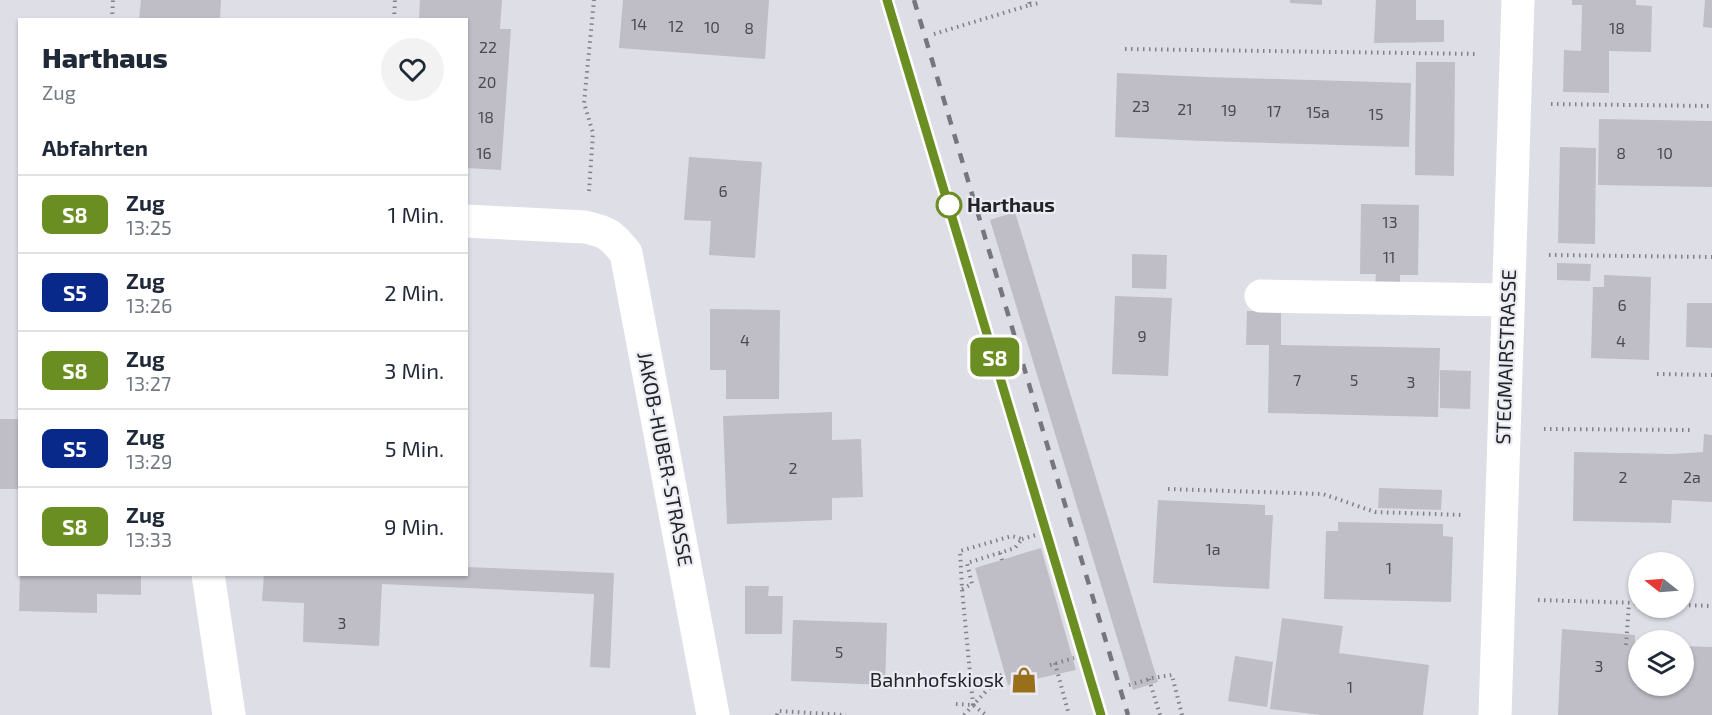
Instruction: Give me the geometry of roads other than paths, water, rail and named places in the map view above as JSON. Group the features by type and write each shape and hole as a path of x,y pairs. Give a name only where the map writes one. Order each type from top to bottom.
{"street":[{"name":"STEGMAIRSTRASSE","path":"1495,715 1518,0"},
{"name":"JAKOB-HUBER-STRASSE","path":"468,220 585,227 601,230 614,238 626,253 713,715"},
{"path":"1261,296 1508,300"},
{"path":"207,576 229,715"}],"railway":[{"path":"887,0 1101,715"},
{"path":"914,0 1128,715"}],"train":[{"name":"S8","path":"887,0 1101,715"}],"place":[{"name":"Harthaus","path":"949,205"},
{"name":"Bahnhofskiosk","path":"1024,680"}]}
